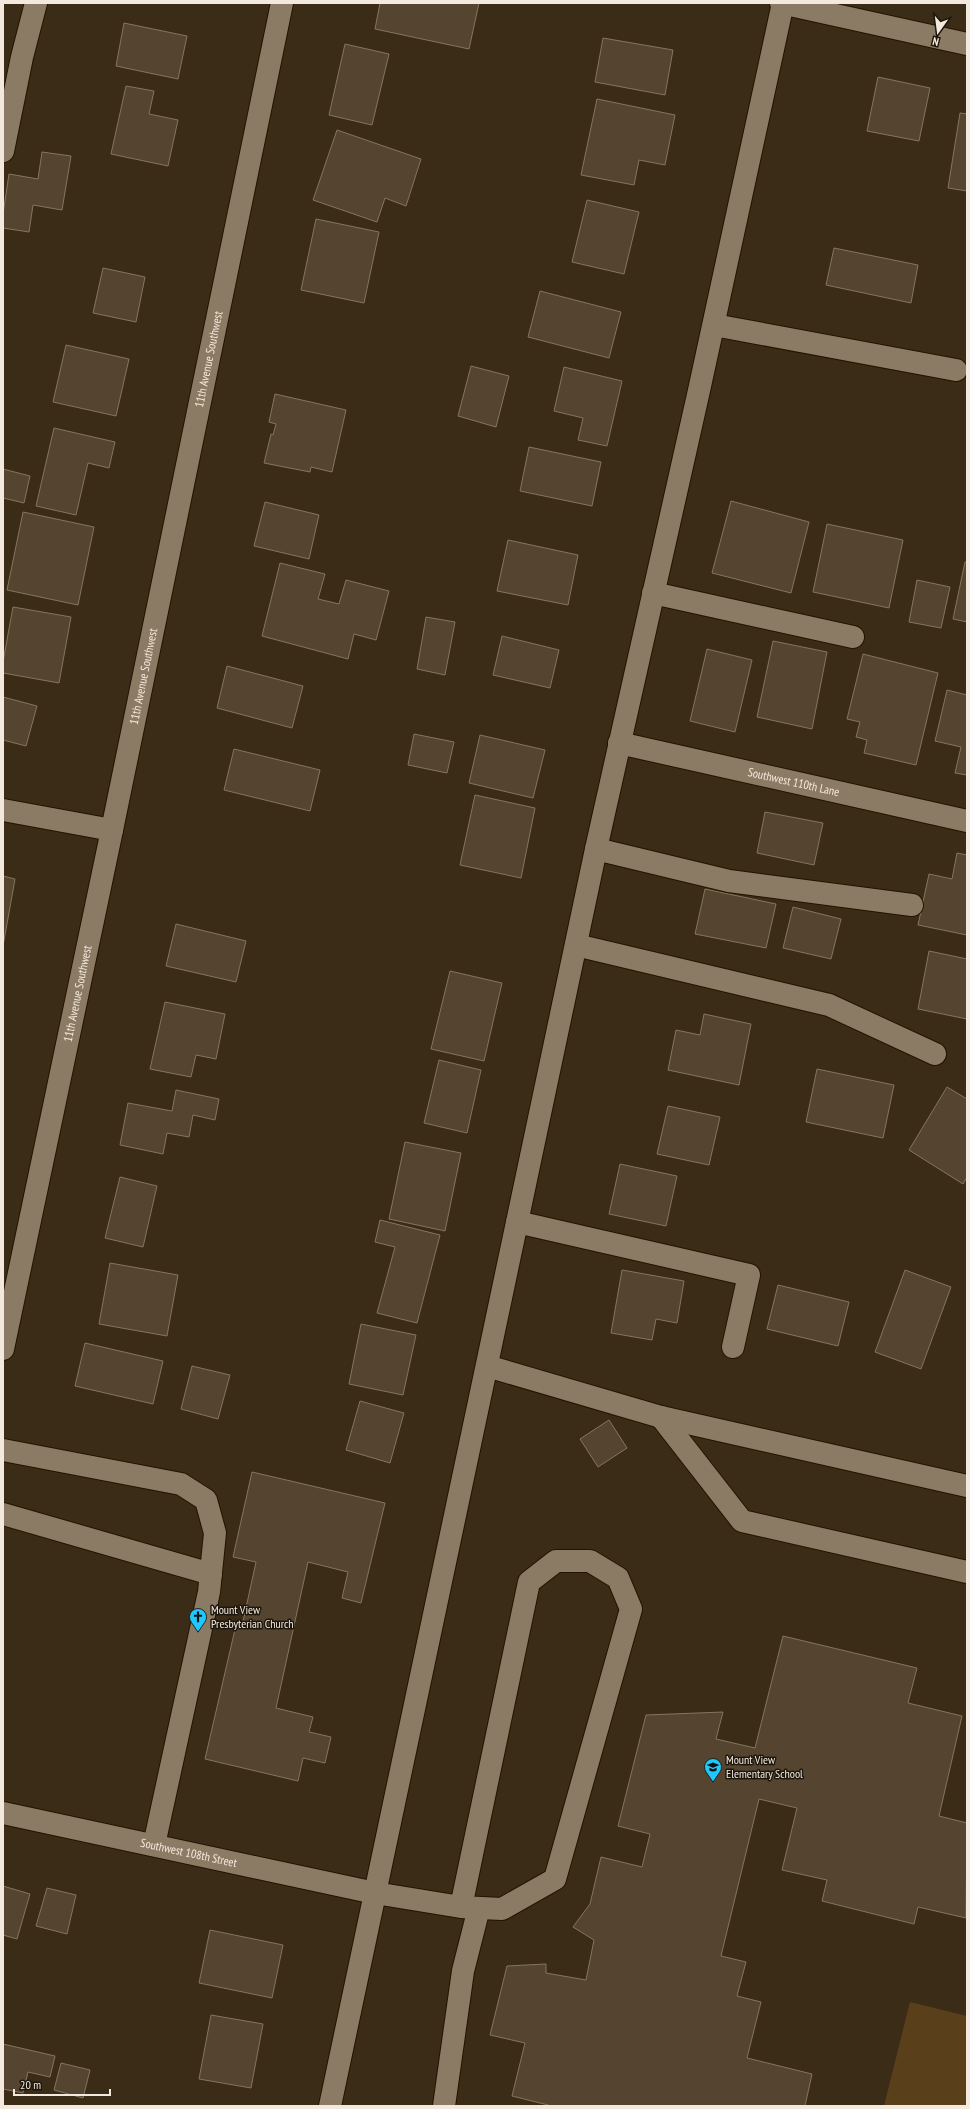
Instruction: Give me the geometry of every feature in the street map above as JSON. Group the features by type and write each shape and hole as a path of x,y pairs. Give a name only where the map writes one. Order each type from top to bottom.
{"street":[{"path":"3,151 22,57 36,3"},
{"name":"11th Avenue Southwest","path":"3,1349 112,830 282,3"},
{"path":"330,2106 596,849 714,325 783,3 967,44"},
{"path":"714,325 956,370"},
{"path":"653,593 853,636"},
{"name":"Southwest 110th Lane","path":"620,743 967,821"},
{"path":"3,810 112,830"},
{"path":"596,849 729,881 912,905"},
{"path":"576,945 829,1005 935,1054"},
{"path":"517,1222 749,1275 733,1347"},
{"path":"487,1366 661,1417 967,1486"},
{"path":"661,1417 742,1521 967,1572"},
{"path":"3,1450 180,1484 206,1500 215,1533 209,1592 154,1845"},
{"path":"3,1514 211,1574"},
{"path":"444,2106 463,1971 470,1908 529,1582 556,1561 590,1561 618,1578 631,1609 555,1879 502,1909 470,1908"},
{"name":"Southwest 108th Street","path":"3,1813 375,1893 470,1908"}],"shaded area":[{"path":"910,2002 967,2016 967,2106 884,2106"}],"building":[{"path":"380,3 479,3 469,49 375,29"},
{"path":"124,23 187,36 178,79 116,66"},
{"path":"603,38 673,50 665,95 595,82"},
{"path":"345,44 389,54 372,125 329,115"},
{"path":"878,77 930,88 919,141 867,131"},
{"path":"126,86 154,91 149,114 178,120 168,166 111,154"},
{"path":"597,99 675,115 665,165 639,160 634,185 581,175"},
{"path":"960,113 967,114 967,191 948,188"},
{"path":"337,130 421,159 406,206 385,198 377,222 313,200"},
{"path":"42,152 71,156 62,210 33,205 29,232 3,228 3,214 9,174 38,179"},
{"path":"587,200 639,212 624,274 572,262"},
{"path":"316,219 379,232 364,303 301,290"},
{"path":"834,248 918,265 911,303 826,285"},
{"path":"103,268 145,277 136,322 93,313"},
{"path":"540,291 621,312 609,358 528,337"},
{"path":"66,345 129,359 116,416 53,402"},
{"path":"471,366 509,376 496,427 458,416"},
{"path":"564,367 622,381 607,446 578,440 583,418 554,411"},
{"path":"275,394 346,410 332,472 311,467 310,472 264,463 271,434 273,435 276,424 269,422"},
{"path":"54,428 115,442 109,468 88,463 76,515 36,506"},
{"path":"529,447 601,462 592,506 520,491"},
{"path":"3,469 30,476 24,503 3,498"},
{"path":"731,501 809,522 791,593 712,573"},
{"path":"265,502 319,515 309,559 254,546"},
{"path":"23,512 94,527 78,605 7,590"},
{"path":"827,524 903,540 889,608 813,592"},
{"path":"508,540 578,555 568,605 497,591"},
{"path":"965,562 967,562 967,622 953,619"},
{"path":"280,563 325,574 318,599 339,604 346,580 389,591 376,640 354,634 348,659 262,636"},
{"path":"917,580 950,587 941,628 909,622"},
{"path":"13,607 71,617 59,683 3,673 3,662"},
{"path":"426,617 455,622 445,675 417,669"},
{"path":"502,636 559,650 550,688 493,675"},
{"path":"773,641 827,652 812,729 757,717"},
{"path":"707,649 752,660 735,732 690,721"},
{"path":"863,654 938,673 916,765 864,753 867,740 856,737 860,722 847,719"},
{"path":"227,666 303,686 292,728 217,708"},
{"path":"947,690 967,695 967,775 955,773 961,747 935,741"},
{"path":"3,697 37,706 26,746 3,740"},
{"path":"414,734 454,742 447,773 408,765"},
{"path":"480,735 545,750 533,798 469,783"},
{"path":"234,749 320,770 310,811 224,790"},
{"path":"475,795 535,808 521,878 460,865"},
{"path":"765,812 823,823 814,865 757,853"},
{"path":"957,853 967,855 967,935 918,925 929,874 952,879"},
{"path":"3,876 15,879 3,946"},
{"path":"705,889 776,904 766,948 695,934"},
{"path":"793,907 841,919 831,959 783,948"},
{"path":"176,924 246,941 236,982 166,966"},
{"path":"929,951 967,959 967,1019 918,1009"},
{"path":"450,971 502,983 484,1061 431,1049"},
{"path":"165,1002 225,1014 216,1059 196,1055 191,1077 150,1069"},
{"path":"704,1014 751,1024 739,1085 668,1070 676,1030 700,1035"},
{"path":"439,1060 481,1070 467,1133 424,1123"},
{"path":"817,1069 894,1085 883,1138 806,1122"},
{"path":"947,1087 967,1099 967,1177 963,1184 909,1150"},
{"path":"176,1090 219,1099 215,1120 193,1115 189,1137 167,1133 163,1154 120,1145 128,1103 172,1111"},
{"path":"668,1106 720,1117 709,1165 657,1154"},
{"path":"405,1142 461,1153 445,1231 389,1219"},
{"path":"620,1164 677,1176 666,1226 609,1214"},
{"path":"120,1177 157,1186 143,1247 105,1238"},
{"path":"380,1220 440,1235 417,1323 377,1313 395,1247 375,1242"},
{"path":"110,1263 178,1275 167,1336 99,1324"},
{"path":"622,1270 684,1281 677,1323 656,1319 652,1340 611,1333"},
{"path":"905,1270 951,1287 921,1369 875,1352"},
{"path":"778,1285 849,1302 838,1346 767,1329"},
{"path":"361,1324 416,1335 403,1395 349,1384"},
{"path":"85,1343 163,1361 153,1404 75,1386"},
{"path":"192,1366 230,1375 218,1419 181,1409"},
{"path":"360,1401 404,1413 390,1463 346,1450"},
{"path":"609,1420 627,1448 598,1467 580,1439"},
{"path":"252,1472 385,1503 361,1603 342,1598 348,1572 308,1562 276,1708 313,1717 309,1732 331,1737 325,1763 303,1758 298,1781 205,1759 236,1625 242,1626 256,1562 233,1557"},
{"path":"783,1636 917,1668 908,1703 962,1716 939,1816 967,1823 966,1918 918,1907 914,1924 822,1901 827,1880 782,1870 797,1808 759,1799 721,1956 746,1962 737,1996 761,2002 747,2058 812,2074 805,2106 552,2106 512,2096 525,2043 490,2035 507,1966 546,1964 546,1973 586,1980 594,1940 573,1927 590,1904 601,1857 642,1867 650,1834 618,1826 646,1715 723,1712 716,1739 755,1748"},
{"path":"3,1886 30,1894 17,1939 3,1935"},
{"path":"47,1888 76,1895 67,1934 36,1926"},
{"path":"210,1930 283,1945 272,1998 199,1983"},
{"path":"211,2015 263,2024 251,2088 199,2079"},
{"path":"3,2044 55,2056 50,2077 28,2072 23,2093 3,2089"},
{"path":"61,2063 90,2070 83,2098 54,2090"}],"place":[{"name":"Mount View Presbyterian Church","path":"198,1632"},
{"name":"Mount View Elementary School","path":"713,1782"}]}
